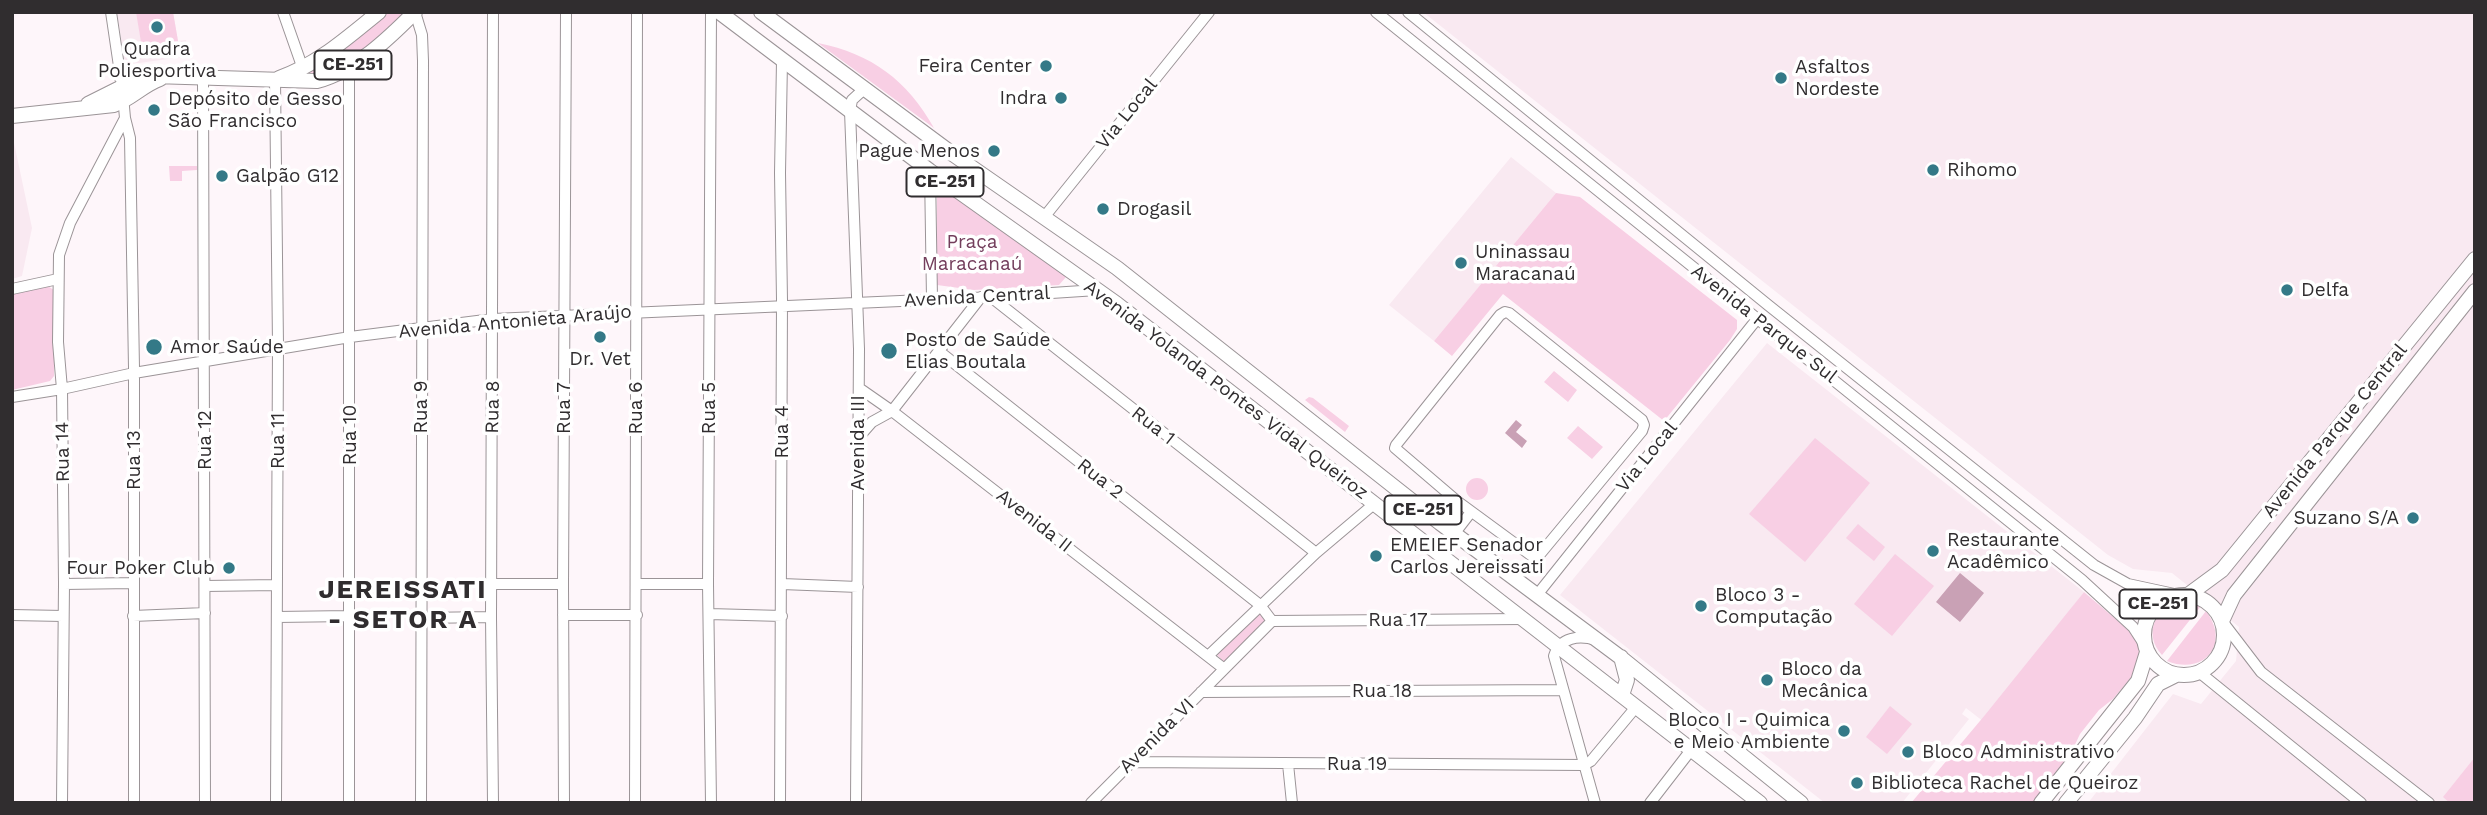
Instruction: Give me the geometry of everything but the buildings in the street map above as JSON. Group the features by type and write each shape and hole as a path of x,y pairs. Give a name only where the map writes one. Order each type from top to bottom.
{"main road":[{"name":"CE-251","path":"275,79 303,69 379,12"},
{"path":"386,12 399,28"},
{"name":"CE-251","path":"13,116 76,108 146,76 310,82 349,68 415,12"},
{"name":"Avenida Yolanda Pontes Vidal Queiroz","path":"719,12 1206,373 1622,695 1750,800"},
{"name":"Avenida Yolanda Pontes Vidal Queiroz","path":"761,12 954,155 1117,268 1454,534 1620,657 1801,803"},
{"name":"CE-251","path":"122,88 174,76"},
{"name":"Avenida Parque Central","path":"2183,595 2222,570 2475,259"},
{"name":"Avenida Parque Central","path":"2222,621 2234,594 2475,291"},
{"path":"1206,373 1223,353"},
{"path":"1232,393 1248,373"},
{"name":"CE-251","path":"2041,803 2138,681 2146,648 2143,633 2151,612 2158,603 2183,595 2208,603 2222,621 2223,646 2210,666 2199,673"},
{"path":"2146,648 2158,666 2176,675"},
{"path":"1620,657 1627,680 1622,695"},
{"path":"2066,803 2135,718 2158,684 2176,675 2199,673"}],"street":[{"name":"Rua 13","path":"111,12 130,138 134,373 134,803"},
{"path":"283,12 303,69"},
{"name":"Rua 9","path":"415,12 422,35 423,61 421,803"},
{"name":"Rua 8","path":"493,12 493,803"},
{"name":"Rua 7","path":"565,803 563,584 566,12"},
{"name":"Rua 6","path":"635,803 637,12"},
{"name":"Rua 5","path":"711,12 708,584 711,803"},
{"name":"Via Local","path":"1045,216 1209,12"},
{"name":"Avenida Parque Sul","path":"1408,12 1422,16 1768,305 2094,565 2128,584 2183,595"},
{"name":"Avenida Parque Sul","path":"1384,14 1406,37 2082,580 2133,627 2146,648"},
{"path":"1406,37 1422,16"},
{"name":"Rua 4","path":"780,803 782,61"},
{"name":"Rua 10","path":"349,68 349,803"},
{"name":"Rua 12","path":"203,78 205,803"},
{"name":"Rua 11","path":"275,79 278,351 276,803"},
{"path":"850,111 855,95 864,89"},
{"name":"Avenida III","path":"850,111 859,388 856,803"},
{"name":"Rua 14","path":"62,803 64,584 62,389 58,342 59,256 64,235 125,117"},
{"path":"930,171 932,299"},
{"path":"12,289 58,279"},
{"name":"Avenida Central","path":"856,303 1097,290"},
{"path":"858,438 872,422 892,411 986,298"},
{"name":"Rua 1","path":"986,298 1317,553"},
{"name":"Avenida Antonieta Araújo","path":"12,397 134,373 421,327 636,312 856,303"},
{"path":"1509,313 1642,420 1644,425 1633,441 1536,559 1457,501 1397,452 1396,444 1500,314 1509,313"},
{"name":"Via Local","path":"1537,595 1757,319"},
{"name":"Rua 2","path":"940,352 1260,606 1272,621"},
{"name":"Avenida II","path":"859,388 1223,668"},
{"path":"1440,523 1457,501"},
{"path":"1209,655 1374,503"},
{"path":"1454,534 1471,512"},
{"path":"64,584 133,583"},
{"path":"491,584 563,584"},
{"path":"636,584 708,584"},
{"path":"782,584 858,587"},
{"path":"205,586 277,585"},
{"path":"350,589 421,587"},
{"path":"133,615 205,613"},
{"path":"709,614 782,616"},
{"path":"12,615 63,616"},
{"path":"277,617 349,615"},
{"path":"563,615 637,615"},
{"path":"421,618 491,617"},
{"name":"Rua 17","path":"1272,621 1523,619"},
{"name":"Avenida VI","path":"1091,803 1272,621"},
{"name":"CE-251","path":"2222,621 2261,672 2429,803"},
{"path":"1595,803 1554,656 1565,640 1589,638 1602,643"},
{"path":"2199,673 2361,803"},
{"name":"Rua 18","path":"1201,692 1562,690"},
{"path":"1584,765 1596,755 1636,707"},
{"path":"1650,803 1691,750"},
{"name":"Rua 19","path":"1131,762 1584,765"},
{"path":"1288,764 1292,803"}],"shaded area":[{"path":"117,12 173,12 178,41 186,40 189,56 125,65"},
{"path":"1423,12 2475,12 2475,803 2088,803 2173,694 2201,704 2236,661 2239,627 2172,573 2133,569 2108,555"},
{"path":"12,133 32,228 22,276 12,279"},
{"name":"Uninassau Maracanaú","path":"1511,157 1556,193 1434,341 1389,305"},
{"path":"1767,343 2084,592 1984,722 1966,708 1962,714 1969,719 1902,803 1825,803 1560,595"},
{"path":"1516,420 1522,425 1516,432 1527,441 1522,448 1505,433"},
{"path":"1960,573 1984,593 1960,622 1936,602"}],"green space":[{"name":"Quadra Poliesportiva","path":"136,12 173,12 178,41 142,48"},
{"path":"385,12 422,14 351,71 289,78"},
{"path":"818,43 855,54 886,72 912,96 934,128"},
{"path":"169,166 197,166 197,170 182,171 182,181 170,181"},
{"name":"Praça Maracanaú","path":"940,190 1066,277 1059,285 974,290 937,285 937,194"},
{"path":"1556,193 1580,197 1737,320 1737,329 1730,340 1664,421 1503,294 1452,356 1434,341"},
{"path":"46,285 54,290 54,376 50,381 12,390 12,292"},
{"path":"1554,371 1577,390 1568,402 1544,382"},
{"path":"1309,397 1349,426 1345,432 1305,400"},
{"path":"1578,426 1603,447 1592,459 1567,438"},
{"path":"1815,438 1870,483 1805,562 1749,514"},
{"path":"1477,478 1485,481 1488,489 1485,497 1477,500 1469,497 1466,489 1469,481"},
{"path":"1858,524 1885,547 1874,561 1846,538"},
{"path":"1895,554 1934,586 1892,636 1854,604"},
{"path":"2084,592 2133,634 2141,652 2134,674 2080,734 2071,753 2034,803 1911,803 1985,715"},
{"path":"2178,600 2201,606 2162,655 2153,639 2154,623 2163,609"},
{"path":"2206,611 2216,635 2210,654 2192,664 2180,665 2167,661"},
{"path":"1261,613 1267,621 1225,663 1215,653"},
{"path":"1890,706 1912,724 1887,754 1866,737"},
{"path":"2475,757 2475,803 2450,803 2443,797"}],"place":[{"name":"Quadra Poliesportiva","path":"157,27"},
{"name":"Feira Center","path":"1046,66"},
{"name":"Asfaltos Nordeste","path":"1781,78"},
{"name":"Indra","path":"1061,98"},
{"name":"Depósito de Gesso São Francisco","path":"154,110"},
{"name":"Pague Menos","path":"994,151"},
{"name":"Rihomo","path":"1933,170"},
{"name":"Galpão G12","path":"222,176"},
{"name":"Drogasil","path":"1103,209"},
{"name":"Uninassau Maracanaú","path":"1461,263"},
{"name":"Delfa","path":"2287,290"},
{"name":"Dr. Vet","path":"600,337"},
{"name":"Amor Saúde","path":"154,347"},
{"name":"Posto de Saúde Elias Boutala","path":"889,351"},
{"name":"Suzano S/A","path":"2413,518"},
{"name":"Restaurante Acadêmico","path":"1933,551"},
{"name":"EMEIEF Senador Carlos Jereissati","path":"1376,556"},
{"name":"Four Poker Club","path":"229,568"},
{"name":"Bloco 3 - Computação","path":"1701,606"},
{"name":"Bloco da Mecânica","path":"1767,680"},
{"name":"Bloco I - Quimica e Meio Ambiente","path":"1844,731"},
{"name":"Bloco Administrativo","path":"1908,752"},
{"name":"Biblioteca Rachel de Queiroz","path":"1857,783"}],"district":[{"name":"JEREISSATI - SETOR A","path":"403,605"}]}
